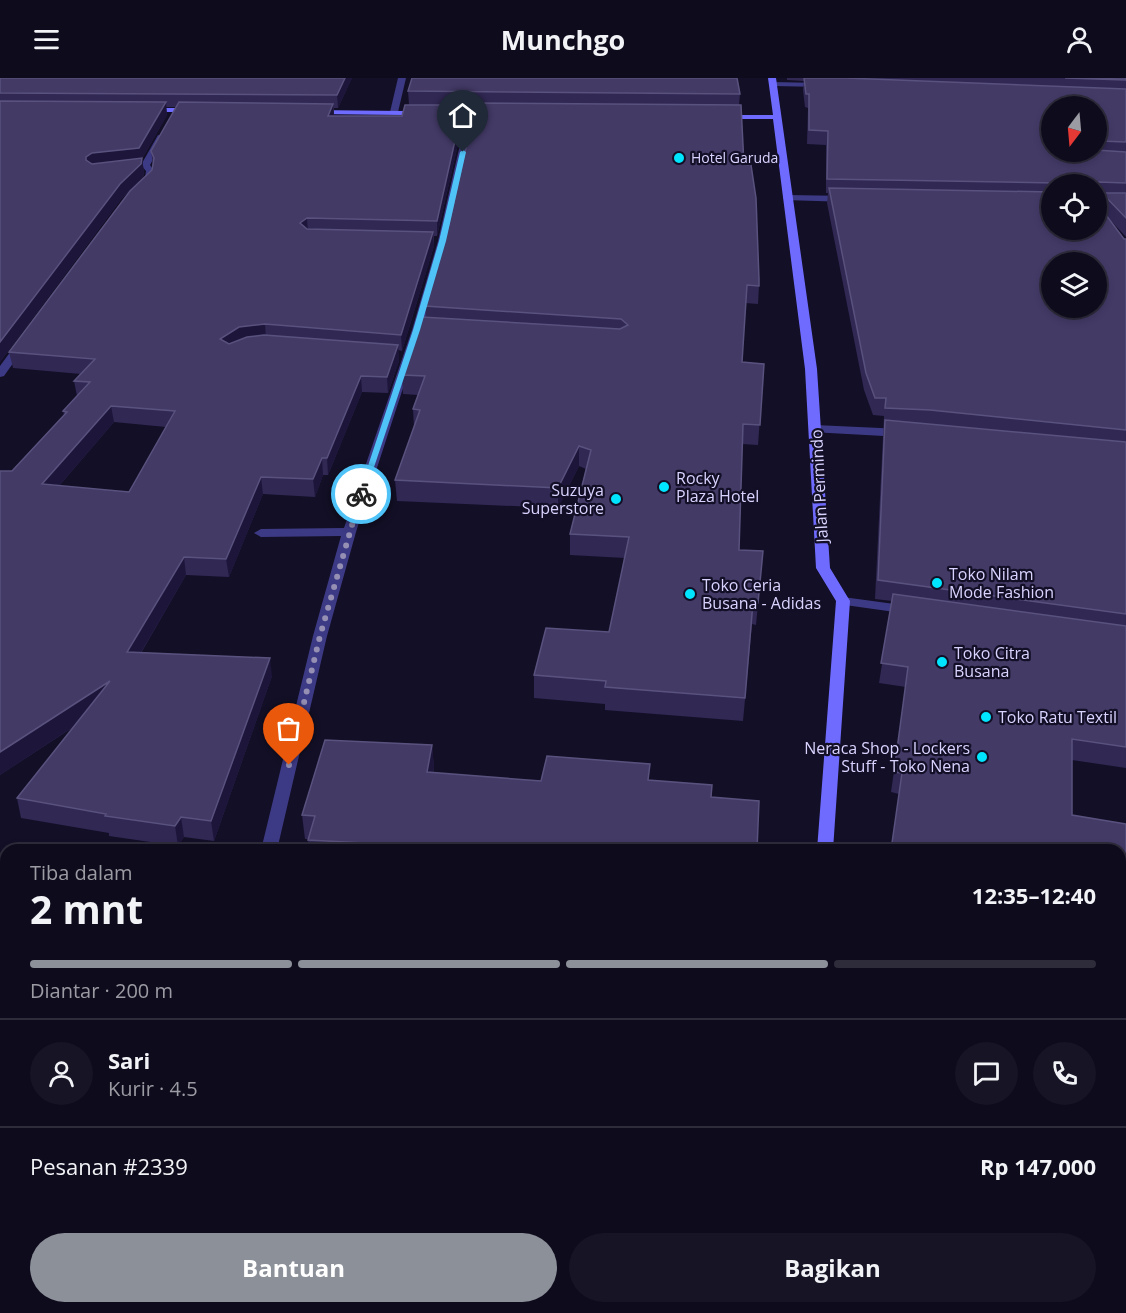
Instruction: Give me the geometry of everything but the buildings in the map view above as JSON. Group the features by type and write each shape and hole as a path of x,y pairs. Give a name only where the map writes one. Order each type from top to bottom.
{"main road":[{"name":"Jalan Permindo","path":"772,81 775,117 811,369 823,568 843,601"},
{"path":"133,110 200,110"},
{"path":"302,111 506,114"},
{"path":"717,117 775,117"},
{"path":"825,844 843,601"}],"street":[{"path":"394,112 402,78"},
{"path":"772,81 832,86"},
{"path":"134,194 149,180 150,171 140,165 177,110"},
{"path":"269,844 320,636 400,355 422,330 437,240 471,114"},
{"path":"788,198 860,199"},
{"path":"1107,202 1126,203"},
{"path":"0,374 28,335"},
{"path":"815,429 916,433"},
{"path":"261,533 349,532"},
{"path":"843,601 926,612"}],"way so far":[{"path":"289,765 320,636 361,494"}],"place":[{"name":"Hotel Garuda","path":"679,158"},
{"name":"Rocky Plaza Hotel","path":"664,487"},
{"name":"Suzuya Superstore","path":"616,499"},
{"name":"Toko Nilam Mode Fashion","path":"937,583"},
{"name":"Toko Ceria Busana - Adidas","path":"690,594"},
{"name":"Toko Citra Busana","path":"942,662"},
{"name":"Toko Ratu Textil","path":"986,717"},
{"name":"Neraca Shop - Lockers Stuff - Toko Nena","path":"982,757"}],"route":[{"path":"361,494 406,356 417,330 443,241 463,152"}]}
